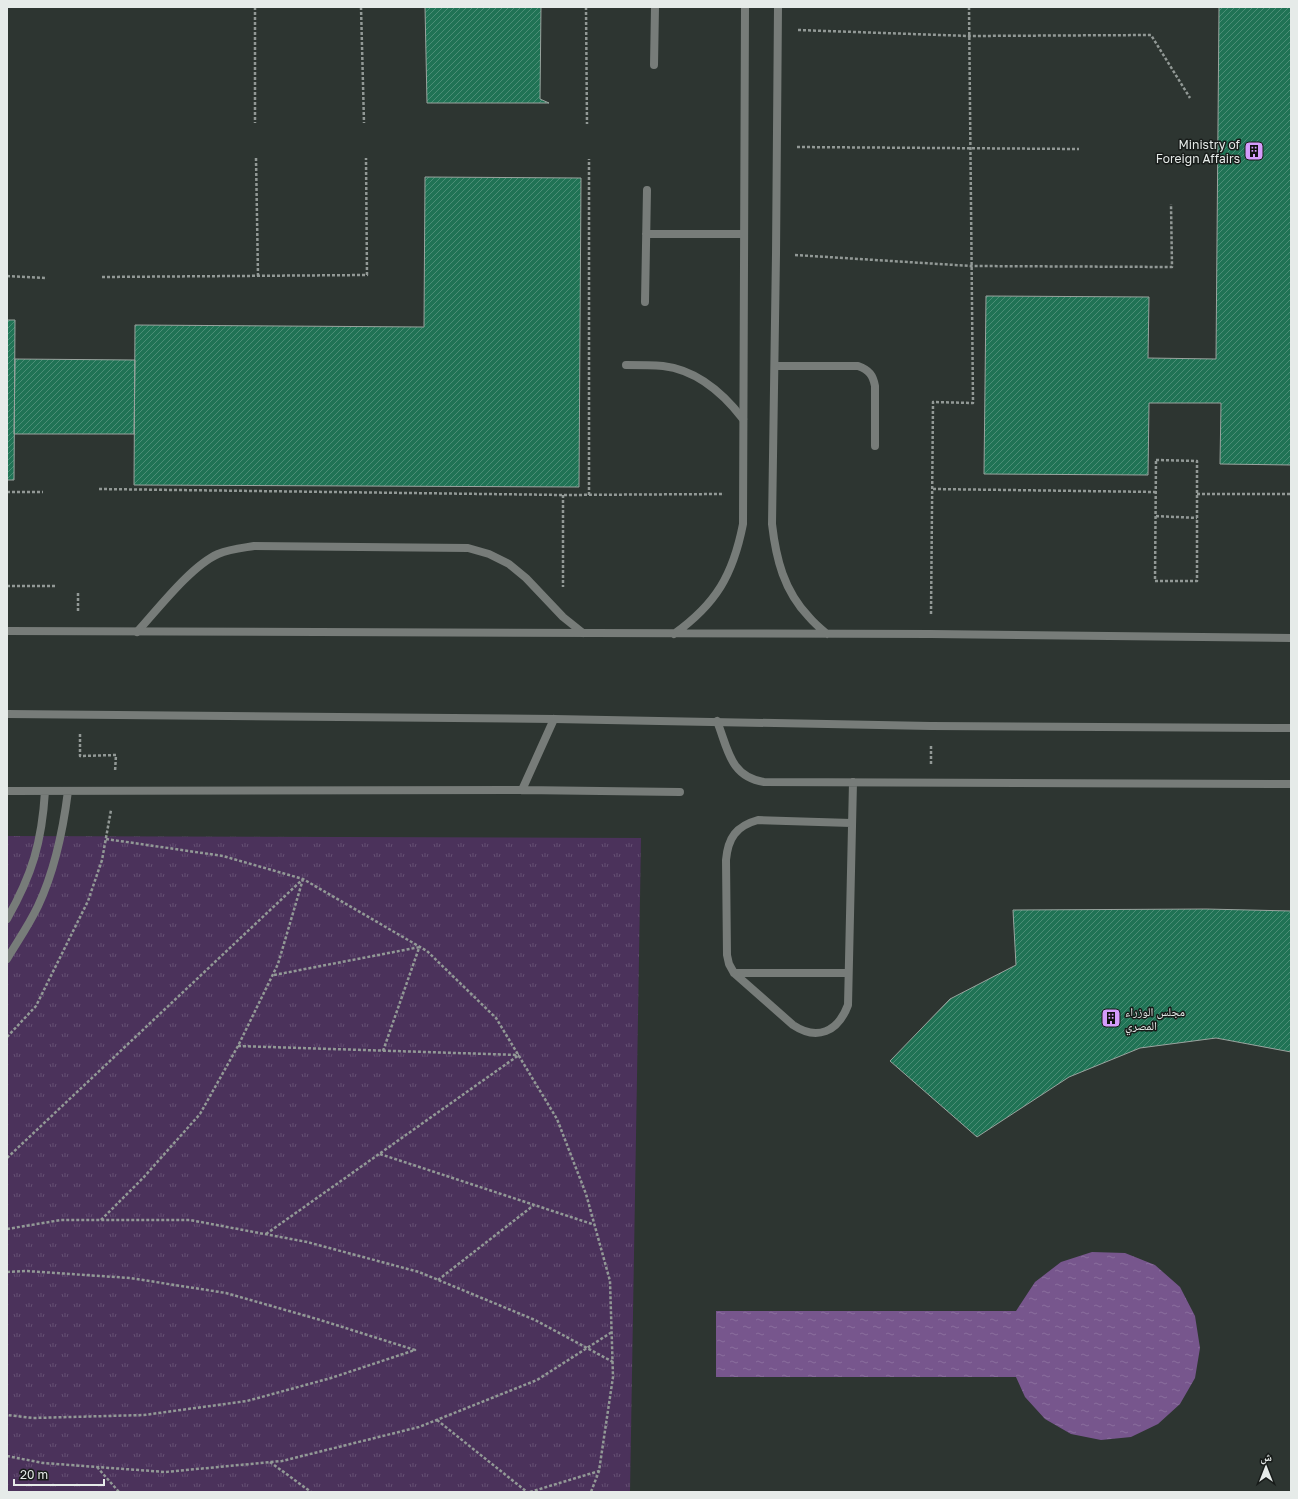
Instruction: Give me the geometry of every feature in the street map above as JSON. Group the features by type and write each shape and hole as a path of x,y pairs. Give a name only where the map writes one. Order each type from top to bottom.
{"street":[{"path":"654,65 655,7"},
{"path":"674,634 692,621 708,605 721,588 731,568 739,546 743,524 745,7"},
{"path":"778,7 772,524 775,550 782,574 793,597 808,617 827,634"},
{"path":"645,302 647,190"},
{"path":"646,234 744,234"},
{"path":"626,365 664,366 690,374 706,382 720,392 743,419"},
{"path":"775,366 858,366 870,372 874,386 874,446"},
{"path":"137,632 201,564 218,554 236,548 254,546 468,548 489,554 508,564 526,578 563,617 584,633"},
{"path":"7,631 931,634 1291,638"},
{"path":"7,714 717,721 931,726 1291,728"},
{"path":"522,790 554,719"},
{"path":"717,721 735,767 743,775 753,780 764,782 1291,784"},
{"path":"851,823 758,820 748,823 739,829 727,848 727,954 729,964 734,973 801,1031 821,1033 830,1029 838,1023 844,1015 848,1005 853,782"},
{"path":"7,791 114,792 522,790 680,792"},
{"path":"7,919 19,898 35,857 41,835 45,791"},
{"path":"7,959 38,906 47,884 61,839 68,791"},
{"path":"734,973 848,973"}],"path":[{"path":"254,7 255,123"},
{"path":"361,7 364,123"},
{"path":"586,7 587,124"},
{"path":"931,634 933,402 973,403 969,7"},
{"path":"778,30 969,36 1151,35 1190,98"},
{"path":"776,147 1079,150"},
{"path":"256,158 258,276"},
{"path":"102,277 367,275 366,158"},
{"path":"589,159 589,495"},
{"path":"776,254 971,266 1172,267 1171,204"},
{"path":"7,276 47,278"},
{"path":"1156,460 1197,461 1197,494 1196,581 1155,580 1156,460"},
{"path":"99,489 563,495 743,494"},
{"path":"933,489 1156,492"},
{"path":"7,492 43,492"},
{"path":"1197,494 1291,494"},
{"path":"563,495 563,617"},
{"path":"1156,516 1197,518"},
{"path":"7,586 55,586"},
{"path":"7,1037 36,1006 88,902 102,860 114,792 116,755 80,756 79,714"},
{"path":"930,782 931,726"},
{"path":"106,839 223,856 303,879 427,951 496,1018 557,1119 586,1194 610,1282 613,1377 599,1471 591,1492"},
{"path":"101,1220 143,1178 200,1114 238,1046 278,964 303,879"},
{"path":"7,1158 303,879"},
{"path":"273,975 420,947"},
{"path":"383,1051 420,947"},
{"path":"238,1046 519,1055"},
{"path":"266,1234 519,1055"},
{"path":"380,1154 595,1225"},
{"path":"438,1280 534,1205"},
{"path":"7,1229 62,1220 190,1220 307,1242 419,1272 535,1320 613,1362"},
{"path":"7,1272 26,1271 130,1278 226,1293 317,1318 415,1350 331,1378 247,1401 144,1415 33,1418 7,1415"},
{"path":"7,1456 43,1463 165,1472 282,1461 419,1427 437,1420 537,1380 612,1332"},
{"path":"437,1420 527,1492"},
{"path":"269,1462 311,1492"},
{"path":"96,1467 119,1492"},
{"path":"530,1492 599,1471"}],"green space":[{"path":"7,836 641,838 630,1492 7,1492"}],"water":[{"path":"1092,1252 1125,1253 1155,1265 1180,1287 1195,1316 1200,1348 1195,1378 1180,1404 1158,1424 1131,1437 1101,1440 1071,1434 1045,1419 1025,1397 1016,1377 716,1377 716,1311 1016,1311 1035,1282 1061,1262"}],"building":[{"path":"425,7 541,7 540,99 549,103 427,103"},
{"name":"Ministry of Foreign Affairs","path":"1219,7 1291,7 1291,465 1220,464 1221,403 1149,403 1148,475 984,474 986,296 1149,297 1148,358 1216,359"},
{"path":"425,177 581,178 579,487 134,485 135,325 424,327"},
{"path":"7,320 15,320 14,480 7,480"},
{"path":"15,359 135,360 134,434 14,434"},
{"name":"مجلس الوزراء المصري","path":"1206,909 1291,911 1291,1052 1216,1038 1140,1048 1069,1077 977,1137 890,1061 950,999 1016,965 1013,910"}],"place":[{"name":"Ministry of Foreign Affairs","path":"1254,151"},
{"name":"مجلس الوزراء المصري","path":"1111,1018"}]}
